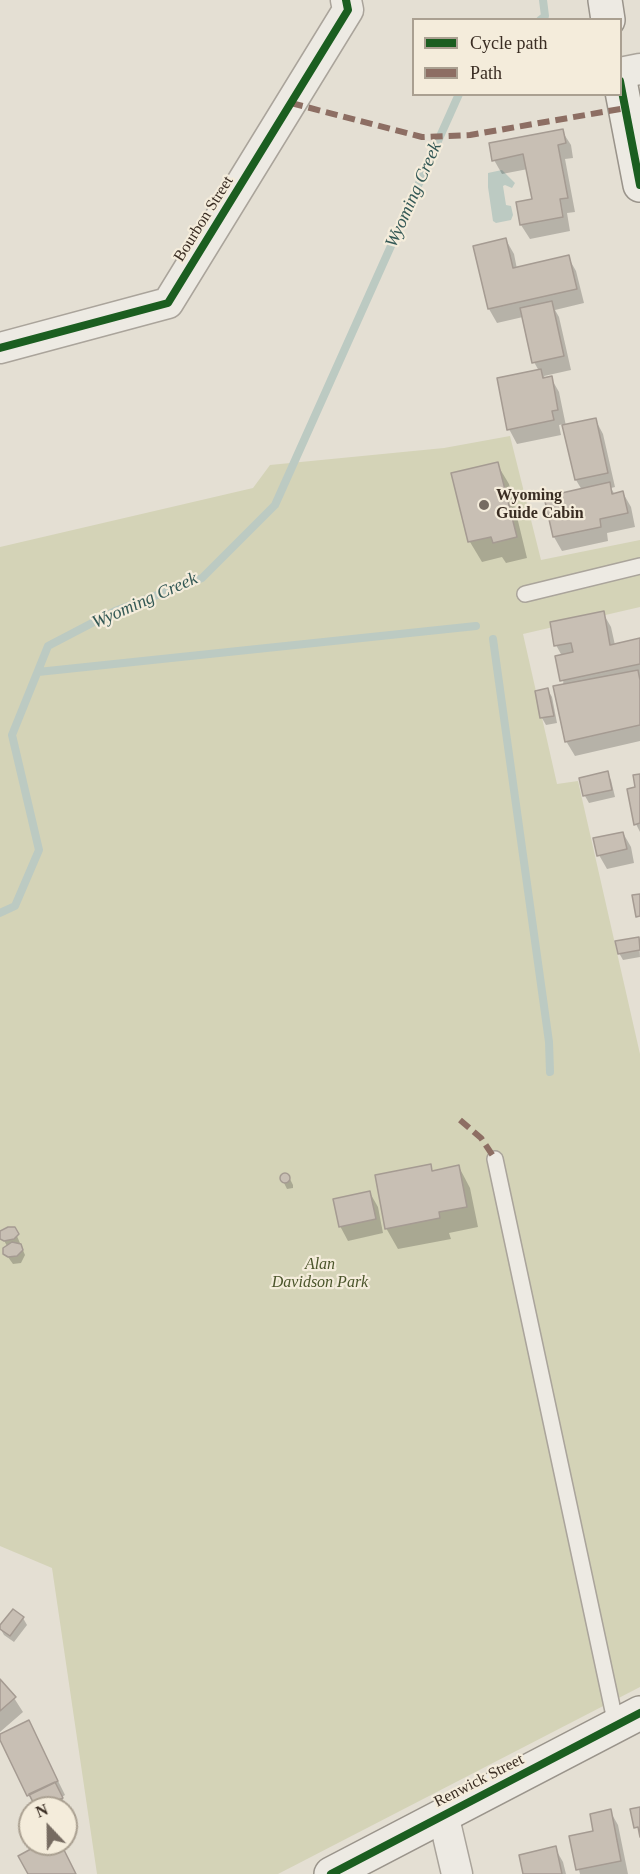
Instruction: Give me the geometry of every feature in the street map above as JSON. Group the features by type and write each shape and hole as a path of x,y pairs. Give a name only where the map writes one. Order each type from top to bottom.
{"street":[{"name":"Bourbon Street","path":"0,348 168,303 348,10 346,0"},
{"path":"604,0 608,18"},
{"path":"622,73 640,69"},
{"path":"622,86 640,185"},
{"name":"Renwick Street","path":"331,1874 628,1719"},
{"path":"443,1814 457,1874"}],"lane":[{"path":"525,594 640,566"},
{"path":"495,1159 628,1719"}],"green space":[{"name":"Alan Davidson Park","path":"510,436 541,560 640,540 640,607 523,634 557,784 578,781 640,1054 640,1687 278,1874 97,1874 52,1568 0,1546 0,547 253,488 270,465 444,448"}],"shaded area":[{"path":"502,170 515,183 512,188 503,186 506,205 511,206 513,215 511,220 496,223 493,221 488,173"}],"building":[{"path":"563,129 566,143 558,145 568,198 560,199 563,217 520,225 516,202 532,199 523,154 492,161 489,143"},
{"path":"506,238 513,268 569,255 577,289 488,309 473,246"},
{"path":"552,301 564,356 532,363 520,308"},
{"path":"541,369 543,378 552,376 558,410 552,411 554,420 507,430 497,378"},
{"path":"596,418 608,473 575,480 562,425"},
{"name":"Wyoming Guide Cabin","path":"498,462 517,537 493,543 491,537 468,542 451,473"},
{"path":"610,482 612,494 623,491 628,513 600,519 601,527 553,537 544,497"},
{"path":"604,611 610,645 640,638 640,664 560,681 555,656 573,652 571,643 554,646 550,622"},
{"path":"638,670 640,725 565,742 553,686"},
{"path":"548,688 554,716 540,718 535,691"},
{"path":"608,771 612,790 583,796 579,778"},
{"path":"640,774 640,823 634,825 627,789 635,787 633,775"},
{"path":"623,832 627,849 597,856 593,838"},
{"path":"640,894 640,916 636,917 632,895"},
{"path":"639,937 640,950 618,954 615,941"},
{"path":"431,1164 432,1171 459,1165 467,1207 439,1212 440,1218 385,1229 375,1175"},
{"path":"285,1173 289,1174 289,1182 285,1183 281,1182 280,1178 281,1174"},
{"path":"370,1191 376,1219 339,1227 333,1199"},
{"path":"8,1227 15,1227 19,1234 14,1239 4,1241 0,1239 0,1231"},
{"path":"12,1242 21,1244 23,1250 17,1256 8,1257 3,1254 3,1248"},
{"path":"13,1609 24,1617 10,1636 0,1629 0,1625"},
{"path":"0,1679 16,1697 0,1711"},
{"path":"29,1720 58,1781 27,1796 0,1740 0,1734"},
{"path":"55,1782 62,1796 30,1796 29,1794"},
{"path":"640,1807 640,1837 638,1827 634,1828 630,1809"},
{"path":"611,1809 621,1861 576,1870 569,1836 593,1831 590,1814"},
{"path":"556,1846 562,1874 523,1874 519,1855"},
{"path":"18,1856 67,1856 76,1874 28,1874"}],"waterway":[{"name":"Wyoming Creek","path":"542,18 545,16 543,0"},
{"name":"Wyoming Creek","path":"0,913 15,906 39,850 12,735 48,646 115,611 202,578 275,505 458,96"},
{"path":"38,672 476,626"},
{"path":"493,639 549,1042 550,1072"}],"marked path":[{"path":"291,103 422,137 470,135 626,108"},
{"path":"460,1120 481,1138 495,1159"}],"cycle path":[{"path":"0,348 168,303 348,10 346,0"},
{"path":"622,91 640,185"},
{"path":"331,1874 640,1713"}],"place":[{"name":"Wyoming Guide Cabin","path":"484,505"}]}
